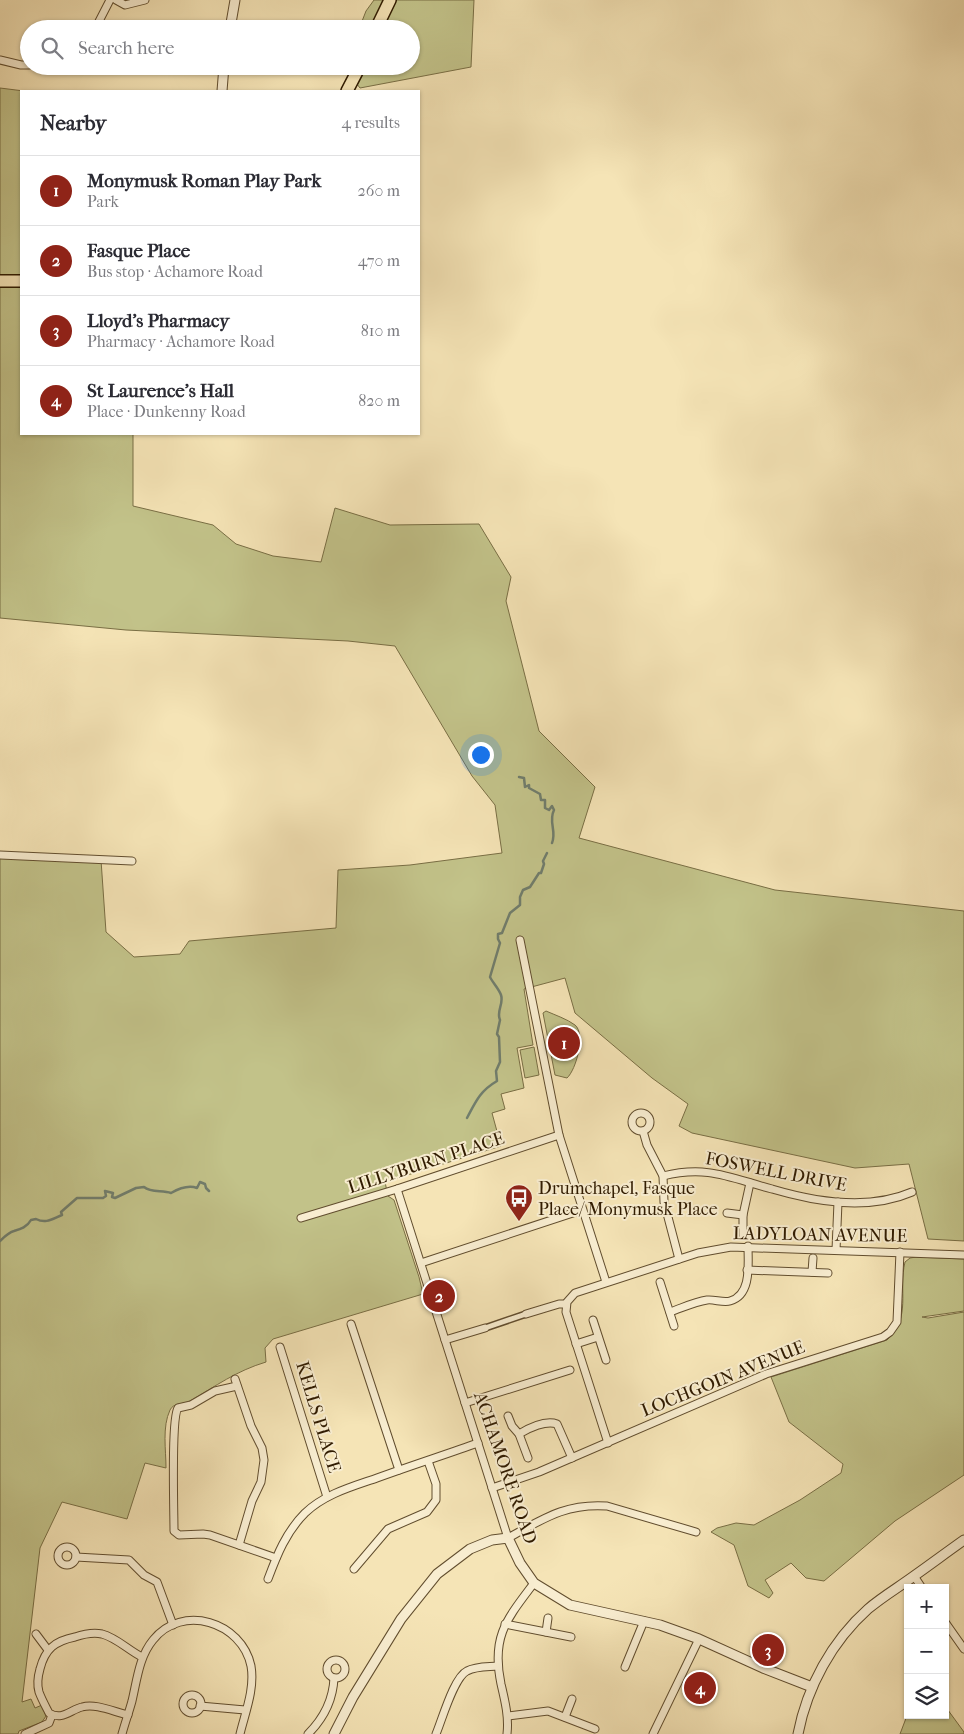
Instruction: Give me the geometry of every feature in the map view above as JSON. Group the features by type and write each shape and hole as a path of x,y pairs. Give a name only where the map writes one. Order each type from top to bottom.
{"main road":[{"path":"380,20 390,0"},
{"path":"348,90 355,75"},
{"path":"0,281 20,282"}],"street":[{"path":"100,20 110,0"},
{"path":"116,0 125,5 145,0"},
{"path":"231,20 234,0"},
{"path":"0,60 20,65"},
{"path":"222,90 225,75"},
{"path":"0,855 132,861"},
{"path":"520,940 559,1135 606,1282"},
{"path":"643,1131 647,1145 663,1176 664,1202 679,1258"},
{"name":"LILLYBURN PLACE","path":"302,1218 398,1189 559,1135"},
{"name":"FOSWELL DRIVE","path":"663,1176 685,1171 707,1172 735,1177 794,1195 838,1202 875,1202 892,1199 912,1192"},
{"path":"743,1235 743,1214 750,1183"},
{"name":"ACHAMORE ROAD","path":"398,1189 508,1538 520,1563 534,1583 570,1605 644,1621 699,1639 812,1688"},
{"path":"836,1250 838,1202"},
{"path":"421,1263 582,1210"},
{"path":"727,1213 743,1214"},
{"path":"670,1312 704,1301 731,1301 743,1291 747,1281 748,1246"},
{"name":"LADYLOAN AVENUE","path":"566,1303 575,1293 679,1258 713,1249 748,1246 964,1255"},
{"name":"LOCHGOIN AVENUE","path":"492,1488 539,1472 766,1374 883,1337 890,1332 897,1322 900,1252"},
{"path":"812,1258 812,1272"},
{"path":"747,1270 828,1273"},
{"path":"660,1282 674,1326"},
{"path":"445,1340 566,1303 566,1312 608,1443"},
{"path":"593,1320 606,1360"},
{"path":"351,1324 399,1470"},
{"path":"576,1344 598,1337"},
{"name":"KELLS PLACE","path":"280,1347 327,1497"},
{"path":"465,1403 570,1370"},
{"path":"239,1545 252,1501 261,1482 264,1460 262,1448 251,1426 236,1382 214,1391 192,1405 178,1408 176,1411 174,1432 174,1531 179,1535 210,1535 276,1558"},
{"path":"508,1416 512,1426 519,1434 528,1458"},
{"path":"519,1434 528,1429 555,1423 559,1426 572,1458"},
{"path":"268,1579 284,1540 294,1526 305,1513 327,1497 478,1443"},
{"path":"354,1569 388,1529 427,1512 436,1500 436,1484 428,1460"},
{"path":"334,1734 353,1697 401,1620 437,1574 470,1549 492,1540 508,1538 552,1514 578,1506 607,1506 696,1532"},
{"path":"798,1734 812,1688 827,1660 851,1627 868,1610 964,1540"},
{"path":"76,1557 125,1559 133,1562 144,1575 157,1582 173,1625"},
{"path":"914,1576 919,1584"},
{"path":"507,1734 508,1716 498,1666 499,1641 505,1624 534,1583"},
{"path":"546,1632 548,1618"},
{"path":"122,1734 142,1657 160,1632 173,1625 192,1621 210,1622 226,1629 240,1642 249,1658 252,1673 251,1688 240,1734"},
{"path":"625,1667 644,1621"},
{"path":"505,1624 571,1637"},
{"path":"949,1628 964,1649"},
{"path":"52,1715 44,1703 38,1686 41,1664 48,1650 65,1639 93,1633 107,1636 142,1657"},
{"path":"36,1634 48,1650"},
{"path":"654,1734 699,1639"},
{"path":"436,1734 462,1673 472,1668 498,1666"},
{"path":"308,1734 320,1720 330,1702 334,1689 334,1678"},
{"path":"565,1717 572,1698"},
{"path":"52,1715 63,1716 85,1706 128,1715"},
{"path":"200,1706 245,1710"},
{"path":"508,1716 544,1710 595,1729"},
{"path":"25,1734 48,1722 52,1715"}],"green space":[{"path":"374,0 474,0 471,67 360,88 350,75 420,75 420,20 362,20"},
{"path":"0,88 20,90 20,435 133,435 133,506 213,525 236,544 273,556 321,562 335,508 390,525 479,524 511,577 506,601 539,731 595,787 579,838 775,890 964,911 964,1241 928,1239 909,1164 855,1168 692,1133 679,1126 688,1104 652,1078 575,1013 565,978 524,989 533,1045 517,1048 524,1088 501,1094 505,1109 492,1113 501,1146 385,1182 388,1196 394,1200 423,1294 273,1339 265,1348 266,1362 236,1374 190,1401 172,1407 166,1424 166,1468 145,1463 127,1519 62,1502 40,1548 22,1702 31,1699 35,1708 42,1705 46,1716 42,1722 19,1731 18,1734 0,1734 0,856 101,860 106,932 134,957 180,954 189,941 336,928 338,870 410,865 502,853 495,805 472,776 395,646 348,641 126,630 0,618"},
{"path":"546,1011 575,1025 580,1036 574,1068 567,1078 555,1075 543,1013"},
{"path":"534,1047 539,1075 525,1078 520,1050"},
{"path":"910,1258 964,1259 964,1311 922,1317 928,1318 964,1312 964,1475 895,1521 824,1581 806,1578 791,1563 765,1580 773,1593 769,1598 748,1586 734,1545 711,1532 717,1528 736,1523 754,1525 800,1500 841,1473 843,1464 789,1422 771,1377 887,1340 895,1331 902,1313 905,1262"},
{"path":"949,1711 964,1732 964,1734 900,1734 906,1719 949,1719"}],"waterway":[{"path":"519,777 524,778 525,787 529,785 529,788 540,794 541,800 545,800 545,808 549,810 552,806 554,810 552,814 554,834 552,843"},
{"path":"467,1118 482,1093 497,1081 496,1071 500,1062 499,1037 497,1034 502,998 490,977 500,943 498,934 502,933 510,913 520,905 520,897 523,890 530,887 539,873 541,873 543,861 547,853"},
{"path":"0,1241 10,1232 26,1226 31,1220 46,1221 62,1215 61,1212 77,1198 103,1198 106,1196 105,1191 113,1193 112,1197 115,1198 136,1188 144,1187 150,1190 171,1193 184,1188 197,1188 200,1182 205,1184 209,1191"}],"place":[{"name":"Monymusk Roman Play Park","path":"564,1043"},
{"name":"Drumchapel, Fasque Place/ Monymusk Place","path":"519,1222"},
{"name":"Fasque Place","path":"439,1296"},
{"name":"Lloyd's Pharmacy","path":"768,1650"},
{"name":"St Laurence's Hall","path":"700,1688"}]}
